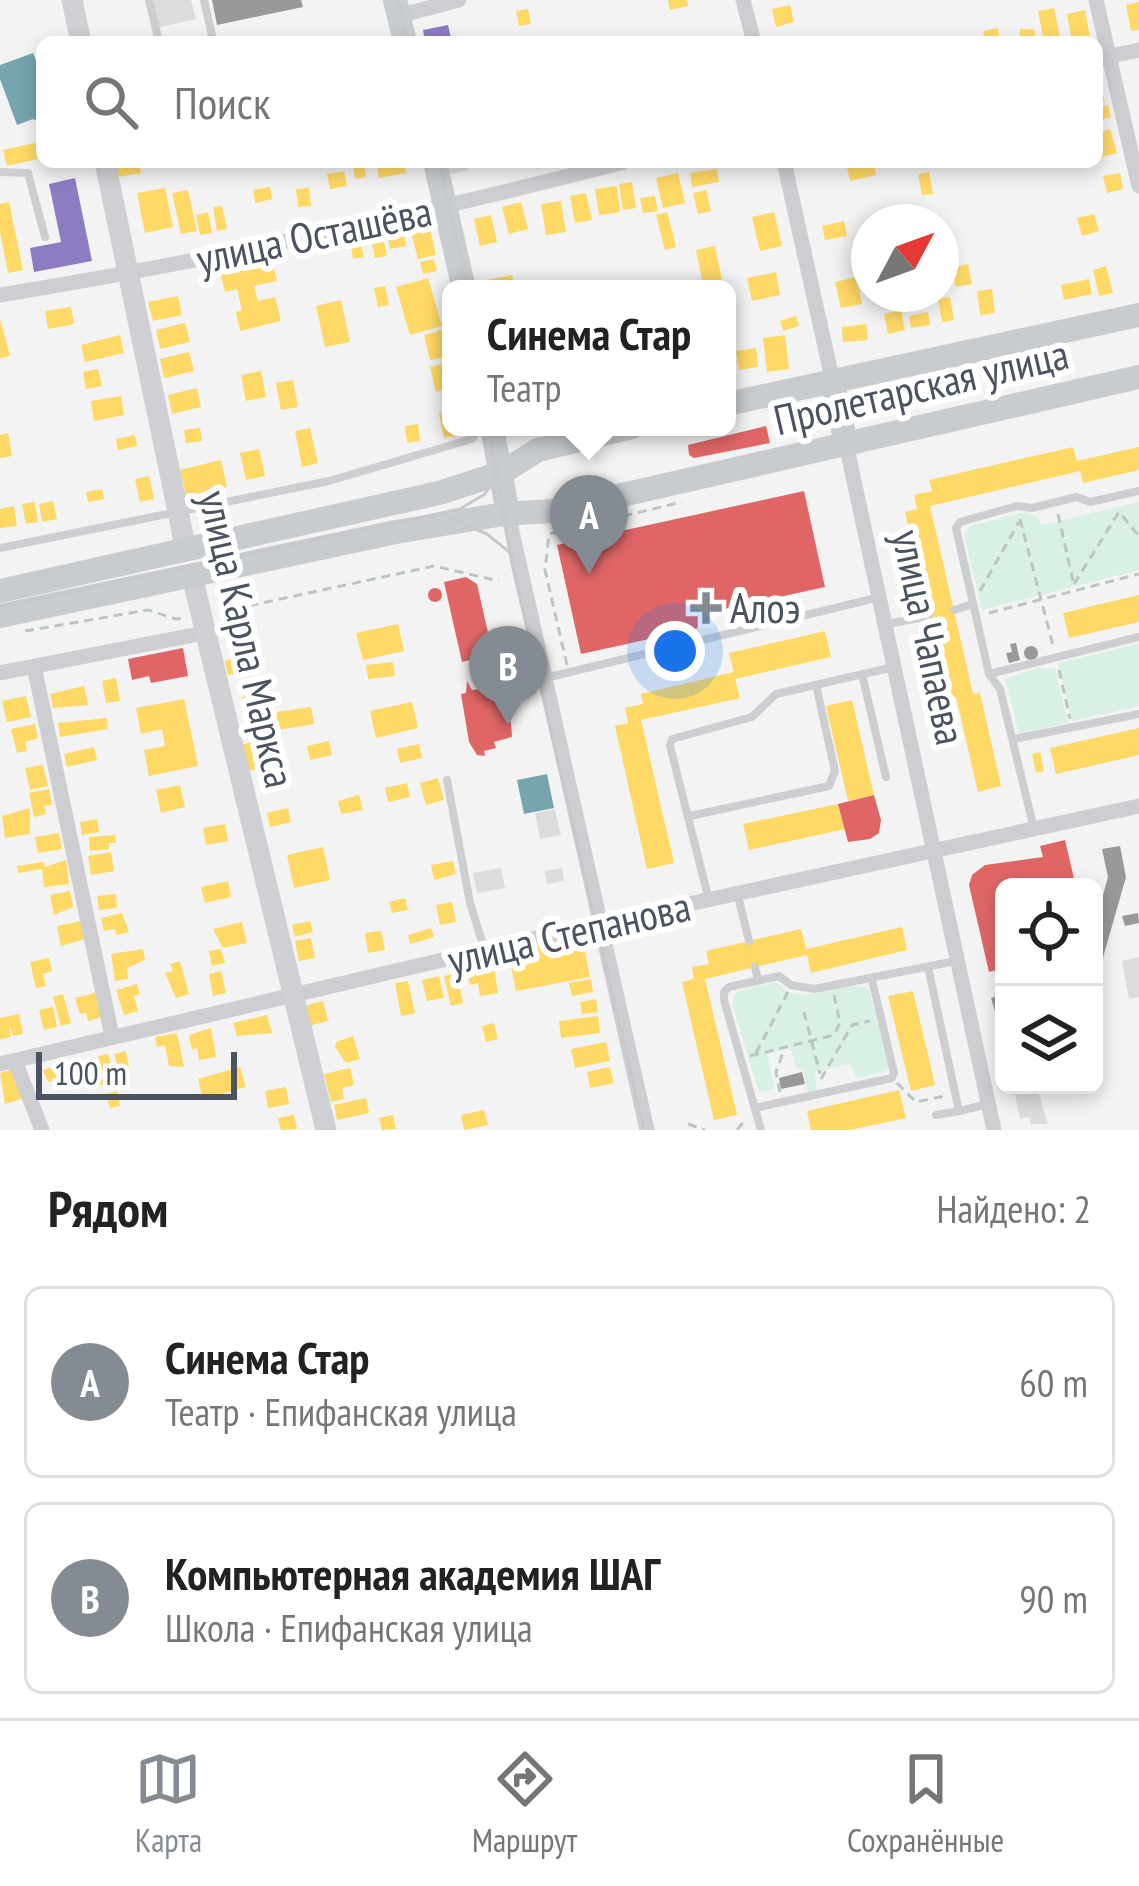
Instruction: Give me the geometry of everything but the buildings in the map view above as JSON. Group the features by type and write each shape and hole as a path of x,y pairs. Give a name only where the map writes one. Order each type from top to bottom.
{"main road":[{"path":"73,0 80,36"},
{"name":"улица Карла Маркса","path":"106,168 202,625 326,1130"},
{"path":"437,168 462,280"},
{"name":"Пролетарская улица","path":"736,402 1139,314"},
{"name":"Пролетарская улица","path":"0,591 508,514 552,512 1139,377"},
{"name":"улица Чапаева","path":"832,378 846,444"},
{"path":"494,436 508,514"},
{"name":"Пролетарская улица","path":"0,616 440,493 501,473 538,450 595,436"}],"street":[{"path":"396,8 426,12 459,0"},
{"path":"742,0 752,36"},
{"path":"1096,0 1100,36"},
{"path":"1103,58 1139,50"},
{"path":"1103,61 1139,187"},
{"name":"улица Осташёва","path":"0,296 447,208 601,168"},
{"name":"улица Чапаева","path":"785,168 832,378"},
{"name":"улица Чапаева","path":"846,444 994,1130"},
{"path":"508,514 647,1130"},
{"path":"0,673 202,625"},
{"path":"34,666 112,1036"},
{"name":"улица Степанова","path":"8,1062 602,923 1139,806"},
{"path":"8,1062 42,1130"}],"lane":[{"path":"149,0 158,36"},
{"path":"204,0 212,36"},
{"path":"0,172 28,173 45,237"},
{"path":"0,548 329,481 474,436"},
{"path":"1034,829 1000,689 989,674 956,528 960,521 1017,506 1032,508 1077,496 1090,502 1139,491"},
{"path":"544,679 880,597"},
{"path":"954,610 973,604"},
{"path":"886,624 928,616"},
{"path":"989,674 1139,637"},
{"path":"709,900 672,739 752,717 776,694 896,667"},
{"path":"862,674 886,777"},
{"path":"690,816 829,786 835,771 816,685"},
{"path":"1014,740 1139,714"},
{"path":"447,780 484,951"},
{"path":"738,893 749,941"},
{"path":"760,1130 724,992 729,986 779,976 791,985 814,989 958,961"},
{"path":"755,967 758,980"},
{"path":"928,967 958,1111"},
{"path":"755,1108 892,1078 872,980"},
{"path":"936,1115 988,1104"}],"path":[{"path":"569,672 545,569 549,534 682,502"},
{"path":"1056,502 1074,586"},
{"path":"1017,506 1072,725"},
{"path":"1074,586 1118,512 1139,536"},
{"path":"973,604 1020,520"},
{"path":"21,632 148,610 202,625 434,566 499,580"},
{"path":"975,616 1074,586 1139,574"},
{"path":"755,1054 791,985"},
{"path":"742,1057 834,1035 840,1023 831,986"},
{"path":"820,1079 852,1025 872,1021 869,1009"},
{"path":"804,1012 824,1093"},
{"path":"782,1102 776,1072 784,1048"},
{"path":"892,1078 916,1102 955,1094"},
{"path":"688,1124 706,1130"}],"green space":[{"path":"1139,502 1139,570 982,610 964,534 970,526 1026,512 1038,517 1041,525"},
{"path":"1139,644 1139,706 1072,721 1058,663"},
{"path":"1038,668 1055,668 1068,723 1019,733 1005,679"},
{"path":"775,982 802,995 851,986 869,990 889,1067 886,1071 857,1078 850,1064 815,1072 817,1090 808,1092 803,1069 796,1067 791,1048 767,1054 775,1089 759,1092 732,1004 736,992"}],"tram line":[{"path":"398,0 407,36"},
{"path":"440,168 466,280"},
{"path":"491,436 512,564 644,1130"},
{"path":"0,607 460,509 485,494 499,470"},
{"path":"441,514 487,534 513,555"}],"place":[{"name":"Синема Стар","path":"589,574"},
{"name":"Алоэ","path":"706,608"},
{"name":"Компьютерная академия ШАГ","path":"508,725"}]}
